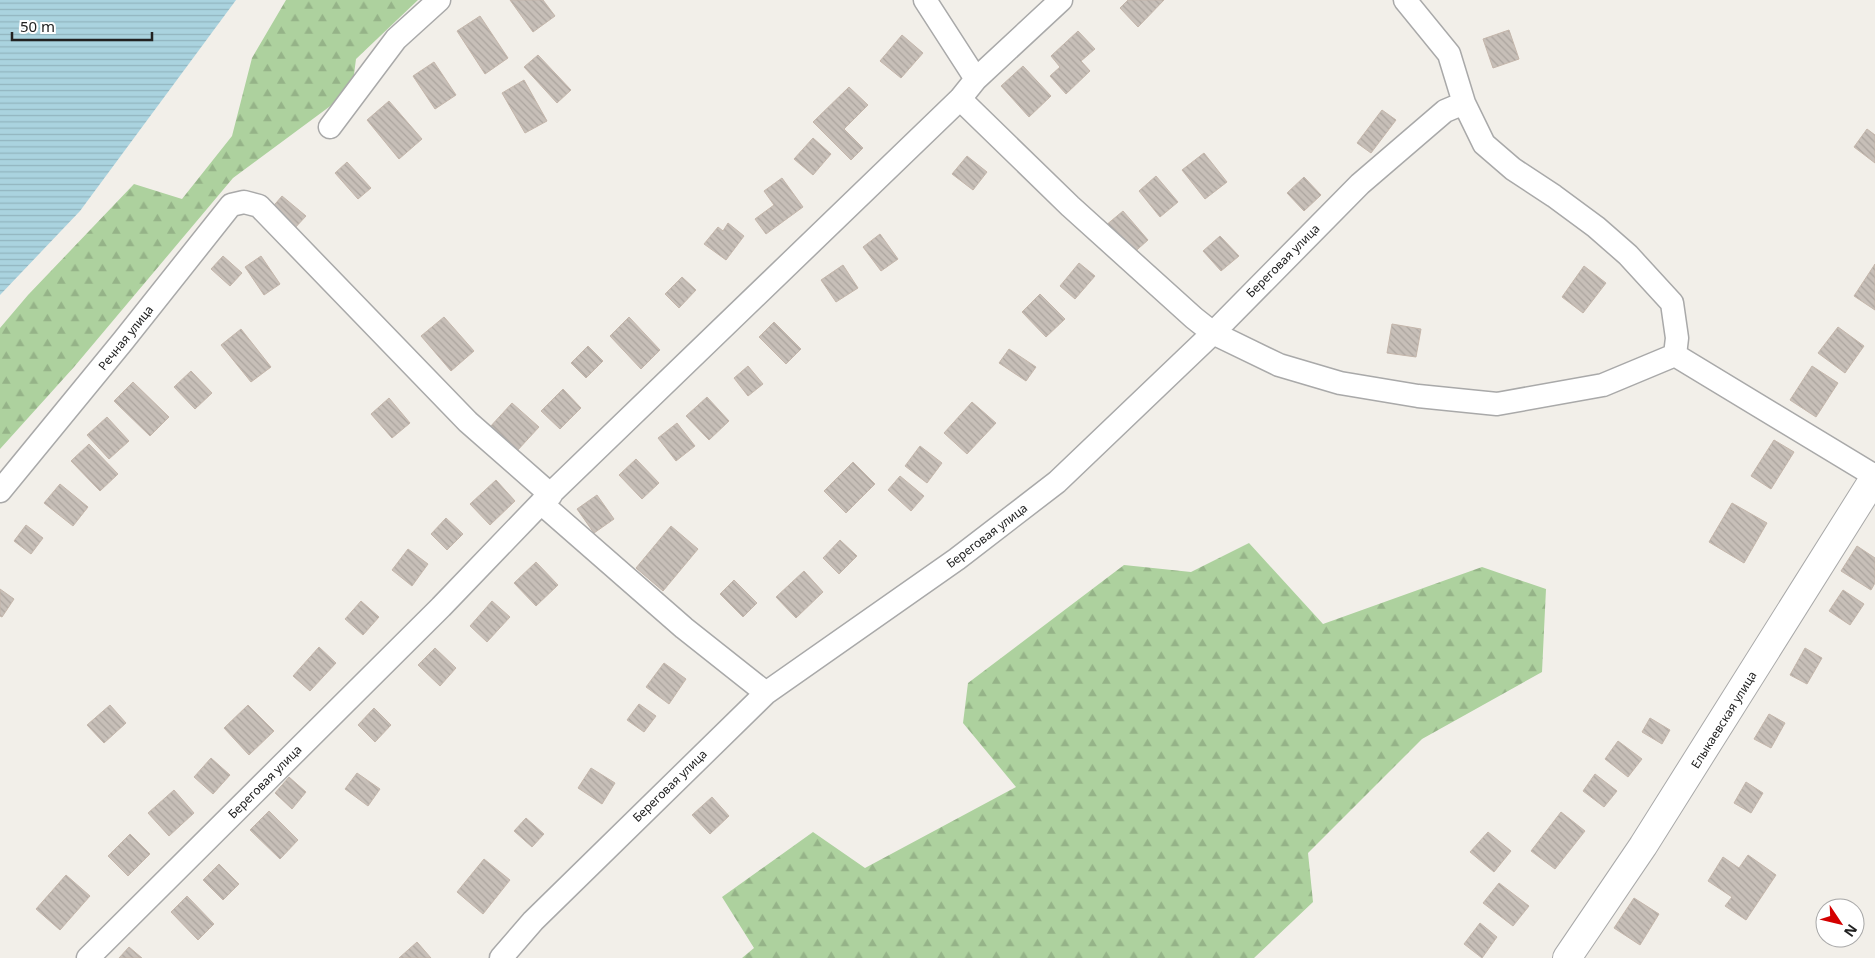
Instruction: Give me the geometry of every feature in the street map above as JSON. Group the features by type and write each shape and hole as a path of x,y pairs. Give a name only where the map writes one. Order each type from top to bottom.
{"street":[{"path":"330,127 396,39 439,0"},
{"path":"924,0 976,79"},
{"name":"Береговая улица","path":"88,958 442,607 546,499 960,99 976,79 1061,0"},
{"path":"1405,0 1449,54 1464,103 1484,144 1513,169 1596,227 1628,255 1672,303 1677,338 1675,355"},
{"path":"960,99 1070,206 1213,333 1279,365 1340,383 1418,396 1498,404 1603,384 1675,355"},
{"name":"Береговая улица","path":"501,958 533,921 766,693 957,559 1057,482 1213,333 1360,184 1446,111 1464,103"},
{"name":"Речная улица","path":"0,491 231,205 244,202 259,206 468,422 546,499"},
{"path":"1675,355 1875,476"},
{"name":"Елыкаевская улица","path":"1566,958 1659,822 1875,476"},
{"path":"546,499 684,628 766,693"}],"green space":[{"path":"286,0 418,0 356,59 352,90 233,178 74,367 0,449 0,328 28,295 134,184 182,199 232,136 252,58"},
{"path":"1249,543 1323,624 1482,567 1546,589 1542,672 1422,739 1308,853 1313,902 1254,958 742,958 754,948 722,897 813,832 865,868 1016,787 963,723 968,683 1124,565 1191,572"}],"water":[{"path":"0,0 236,0 80,211 0,295"}],"building":[{"path":"510,0 543,0 555,16 533,32"},
{"path":"1128,0 1164,0 1138,27 1120,8"},
{"path":"480,16 508,58 485,74 457,31"},
{"path":"1509,30 1519,59 1493,68 1483,39"},
{"path":"1078,31 1095,49 1081,61 1090,71 1066,94 1050,76 1060,67 1051,56"},
{"path":"902,35 923,53 901,78 880,61"},
{"path":"538,55 571,90 557,103 524,67"},
{"path":"434,62 456,95 435,109 413,76"},
{"path":"1023,66 1051,96 1029,117 1001,86"},
{"path":"524,80 547,121 525,133 502,93"},
{"path":"849,87 868,105 844,129 863,148 851,160 813,122"},
{"path":"389,101 422,139 399,159 367,120"},
{"path":"1382,110 1396,120 1371,153 1357,143"},
{"path":"1867,129 1875,135 1875,163 1854,147"},
{"path":"813,138 831,154 813,175 794,159"},
{"path":"1204,153 1227,182 1205,199 1182,170"},
{"path":"967,156 987,172 973,190 952,174"},
{"path":"347,162 371,188 358,199 335,173"},
{"path":"1156,176 1178,202 1160,217 1139,191"},
{"path":"1304,177 1321,195 1304,211 1287,193"},
{"path":"782,178 803,207 766,234 755,219 774,205 764,191"},
{"path":"282,196 306,216 293,230 270,210"},
{"path":"1123,211 1148,240 1130,256 1105,226"},
{"path":"728,223 744,236 726,260 704,244 718,227 723,231"},
{"path":"880,234 898,259 881,271 863,247"},
{"path":"1220,236 1239,256 1221,271 1203,251"},
{"path":"223,256 242,273 230,286 211,269"},
{"path":"261,256 280,284 264,295 245,267"},
{"path":"1079,263 1095,276 1075,299 1060,286"},
{"path":"1875,264 1875,310 1854,296"},
{"path":"843,265 858,288 836,302 821,280"},
{"path":"1584,266 1606,283 1583,313 1562,297"},
{"path":"682,277 696,290 679,308 665,294"},
{"path":"1040,294 1065,319 1046,337 1022,312"},
{"path":"444,317 474,351 451,371 421,336"},
{"path":"629,317 660,350 641,369 610,336"},
{"path":"774,322 801,349 786,364 759,337"},
{"path":"1392,324 1421,329 1416,357 1387,353"},
{"path":"1838,327 1864,346 1845,373 1818,353"},
{"path":"241,329 271,367 251,382 221,345"},
{"path":"588,346 603,361 586,378 571,363"},
{"path":"1009,349 1036,367 1026,381 999,363"},
{"path":"748,366 763,384 748,396 734,378"},
{"path":"1812,366 1838,383 1816,417 1790,400"},
{"path":"191,371 212,393 195,409 174,387"},
{"path":"133,382 169,417 150,436 114,401"},
{"path":"563,389 581,408 560,429 541,411"},
{"path":"707,397 729,421 709,440 686,416"},
{"path":"389,398 410,423 392,438 371,414"},
{"path":"972,402 996,423 967,454 944,433"},
{"path":"512,403 539,427 516,452 489,428"},
{"path":"107,417 129,441 109,459 87,435"},
{"path":"677,423 695,446 676,461 658,438"},
{"path":"1774,440 1794,452 1771,489 1751,476"},
{"path":"89,444 118,474 100,491 71,461"},
{"path":"920,446 942,463 927,483 905,466"},
{"path":"636,459 659,483 642,499 619,475"},
{"path":"853,462 875,484 846,513 824,491"},
{"path":"900,476 924,496 911,511 888,490"},
{"path":"496,480 515,501 490,525 470,504"},
{"path":"60,484 88,507 73,526 44,503"},
{"path":"597,495 614,519 594,533 577,509"},
{"path":"1732,503 1767,523 1744,563 1709,542"},
{"path":"446,518 463,534 447,550 431,534"},
{"path":"26,525 43,538 31,554 14,541"},
{"path":"671,526 698,549 663,591 636,568"},
{"path":"840,540 857,556 839,574 823,558"},
{"path":"1857,546 1875,558 1875,583 1871,590 1841,571"},
{"path":"408,549 428,564 412,586 392,570"},
{"path":"536,562 558,585 536,606 514,583"},
{"path":"804,571 823,592 796,618 776,597"},
{"path":"734,580 757,603 743,617 720,594"},
{"path":"0,589 14,599 2,617 0,616"},
{"path":"1843,590 1864,604 1850,625 1829,611"},
{"path":"361,601 379,617 363,635 345,619"},
{"path":"492,601 510,617 487,642 470,626"},
{"path":"319,647 336,663 310,691 293,676"},
{"path":"435,648 456,668 440,686 418,665"},
{"path":"1805,648 1822,658 1807,684 1790,675"},
{"path":"664,663 686,679 669,704 646,687"},
{"path":"639,704 656,716 644,732 627,720"},
{"path":"110,705 126,723 104,743 87,725"},
{"path":"248,705 274,731 249,755 224,728"},
{"path":"374,708 391,725 375,742 358,725"},
{"path":"1769,714 1785,723 1771,748 1754,739"},
{"path":"1650,718 1670,730 1662,744 1642,732"},
{"path":"1618,741 1642,759 1628,777 1605,759"},
{"path":"211,758 230,775 213,794 194,777"},
{"path":"591,768 615,783 602,804 578,788"},
{"path":"357,773 380,789 368,806 345,789"},
{"path":"1595,774 1617,791 1604,807 1583,791"},
{"path":"289,777 306,792 292,809 275,793"},
{"path":"1746,782 1763,793 1751,813 1734,803"},
{"path":"174,790 194,813 169,836 148,813"},
{"path":"712,797 729,816 710,834 692,815"},
{"path":"269,811 298,840 280,859 250,830"},
{"path":"1561,812 1585,831 1555,869 1531,851"},
{"path":"526,818 544,834 532,847 514,831"},
{"path":"1488,832 1511,851 1494,872 1470,852"},
{"path":"130,834 150,854 128,876 108,856"},
{"path":"1748,855 1776,875 1746,920 1725,906 1732,897 1708,881 1723,857 1739,868"},
{"path":"484,859 510,880 483,914 457,892"},
{"path":"219,864 239,884 223,900 203,880"},
{"path":"66,875 90,896 60,930 36,909"},
{"path":"1499,883 1529,906 1513,926 1483,903"},
{"path":"187,896 214,924 198,940 171,912"},
{"path":"1634,898 1659,914 1640,945 1614,928"},
{"path":"1480,923 1497,937 1482,958 1464,944"},
{"path":"417,942 431,958 399,958"},
{"path":"129,947 142,958 119,958"}]}
